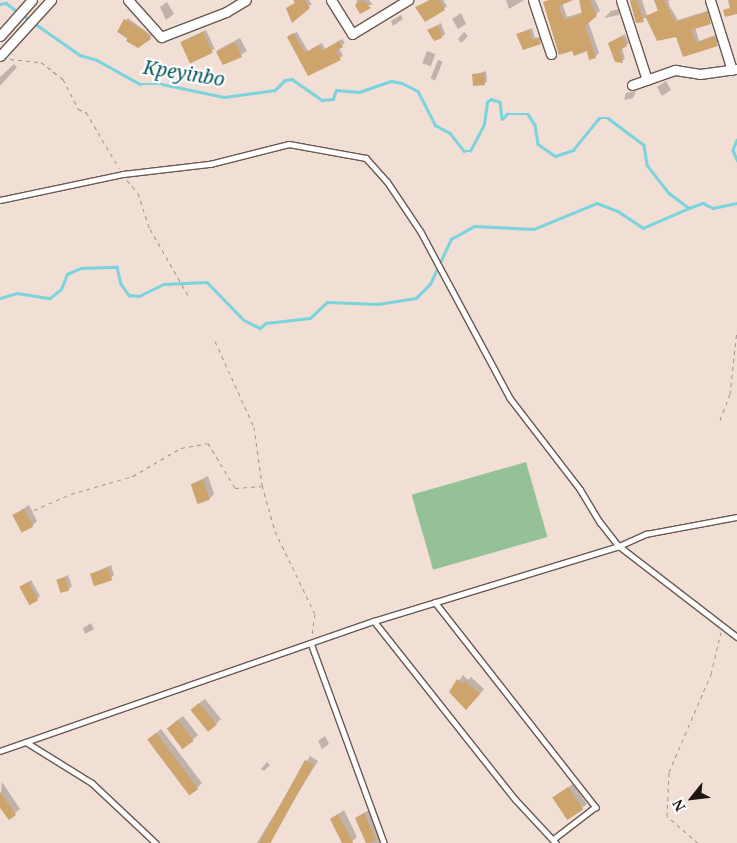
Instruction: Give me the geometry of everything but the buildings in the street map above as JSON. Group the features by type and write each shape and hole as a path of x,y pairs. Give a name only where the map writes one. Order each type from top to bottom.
{"street":[{"path":"0,36 32,0"},
{"path":"128,0 161,37 226,12 246,0"},
{"path":"331,0 352,34 408,0"},
{"path":"533,0 551,54"},
{"path":"621,0 647,80"},
{"path":"632,85 675,70 700,74 735,69 710,0"},
{"path":"1,54 48,3"}],"lane":[{"path":"0,200 123,174 210,164 289,144 366,158 387,181 421,232 510,398 558,458 619,546 737,637"},
{"path":"0,751 374,621 619,546 646,534 737,517"},
{"path":"374,621 516,800 555,841 596,807 435,602"},
{"path":"311,643 384,843"},
{"path":"26,742 92,783 156,843"}],"path":[{"path":"1,54 15,61 42,62 63,79 78,109 86,112 123,174 138,193 150,229 188,296"},
{"path":"720,420 730,394 737,330"},
{"path":"215,341 254,427 262,486 275,531 315,614 311,643"},
{"path":"34,510 71,494 133,476 182,448 208,443 235,488 262,486"},
{"path":"698,843 667,816 669,772 711,674 723,626"}],"green space":[{"path":"526,462 547,537 433,570 412,495"}],"waterway":[{"path":"0,4 6,3 18,12"},
{"name":"Kpeyinbo","path":"23,15 80,55 97,60 140,84 162,84 224,97 275,90 285,80 292,79 322,100 333,99 336,90 359,92 391,81 402,83 418,91 435,125 450,133 464,151 470,151 478,136 484,124 487,102 491,99 500,102 502,119 507,114 528,114 535,125 538,144 555,156 573,150 599,118 608,118 644,145 647,165 669,193 689,208 703,203 713,208 737,203"},
{"name":"Kpeyinbo","path":"737,140 733,150 737,160"},
{"path":"0,298 17,293 50,298 61,289 67,274 81,268 117,267 121,284 129,295 139,296 164,284 207,282 244,320 260,328 266,323 310,318 327,302 378,304 416,298 430,284 451,239 474,226 534,229 597,203 618,211 643,228 689,208"}]}
